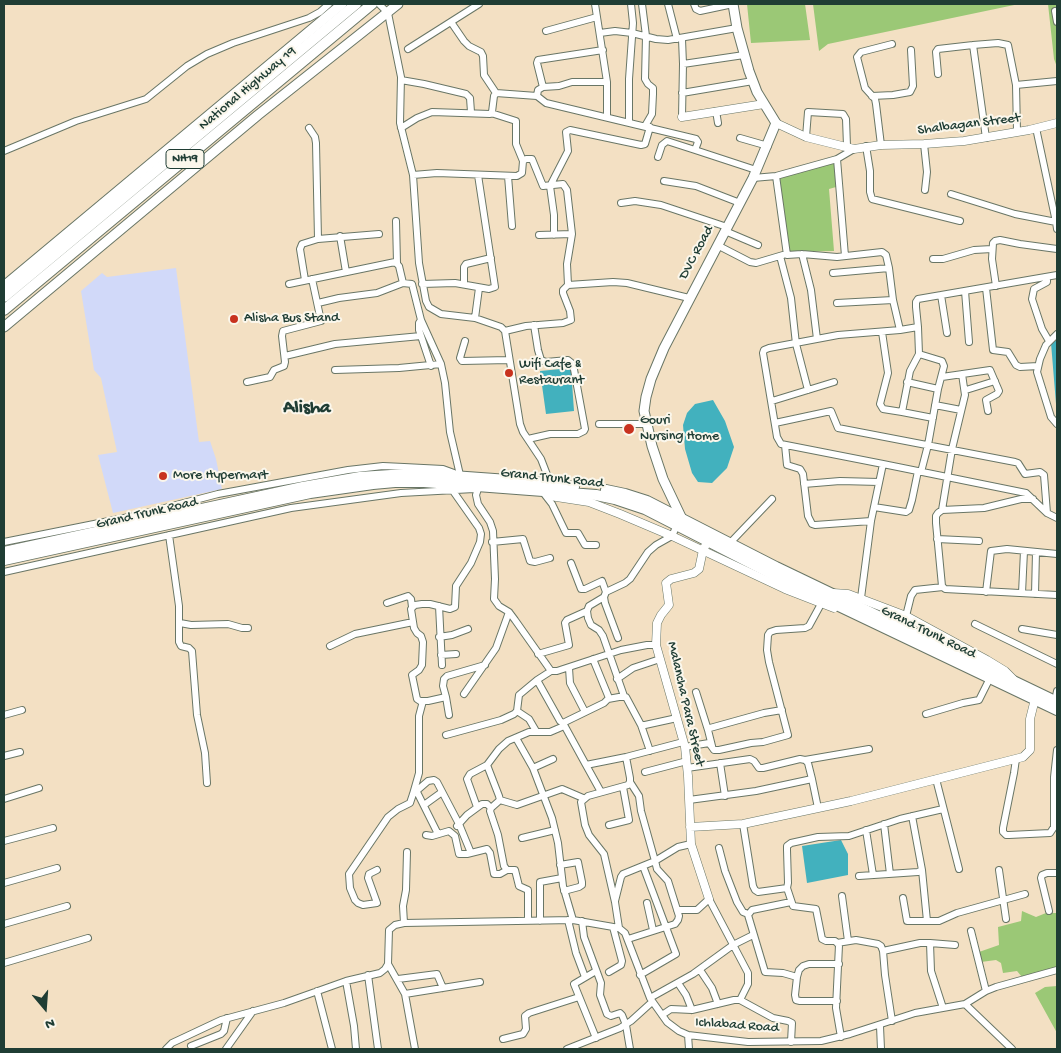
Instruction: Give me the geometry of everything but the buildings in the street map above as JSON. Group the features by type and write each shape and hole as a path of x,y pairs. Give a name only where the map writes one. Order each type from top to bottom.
{"highway":[{"name":"NH19","path":"4,297 356,4"},
{"name":"National Highway 19","path":"4,310 369,6"},
{"name":"Grand Trunk Road","path":"4,552 335,481 391,475 425,474 464,476 549,490"},
{"name":"Grand Trunk Road","path":"4,560 242,507 347,487 395,482 424,482 534,490 600,489 647,501 708,542 1035,699 1057,701"},
{"name":"Grand Trunk Road","path":"708,542 730,543 1057,701"}],"main road":[{"path":"4,286 342,4"},
{"path":"4,326 258,116 398,4"},
{"path":"733,4 744,55 753,81 776,123"},
{"name":"DVC Road","path":"680,522 663,479 646,424 644,411 646,397 651,379 664,348 755,174 776,123"}],"street":[{"path":"4,152 76,121 146,99 186,66 207,54 233,43 309,18 329,4"},
{"path":"379,4 388,13 401,80 400,114 412,175 422,284 426,301 435,312 475,318 501,327 505,331 508,339 509,360 520,424 541,459 552,504 566,533 578,533 585,544 596,545"},
{"path":"408,49 479,4"},
{"path":"595,4 607,82 607,117"},
{"path":"629,122 628,79 632,32 631,4"},
{"path":"554,235 554,215 550,186 568,151 565,135 568,131 641,145 646,142 652,114 653,88 645,79 646,36 642,4"},
{"path":"668,4 679,39 684,64 682,117 764,104"},
{"path":"694,4 696,9 700,11 733,4"},
{"path":"1055,11 1057,22"},
{"path":"546,31 597,17"},
{"path":"451,22 464,41 484,56 484,75 496,93 537,96 546,102 696,139 698,142 695,150"},
{"path":"600,33 615,31 632,32 656,39 679,39 737,28"},
{"path":"938,74 936,50 973,44 998,43 1008,45 1016,85 1017,132"},
{"path":"881,144 876,104 865,88 857,57 858,54 892,44"},
{"path":"973,44 986,138"},
{"path":"543,87 537,63 538,60 603,50"},
{"path":"872,96 910,92 913,86 912,50"},
{"path":"684,64 744,55"},
{"path":"401,80 466,94 470,98 470,112"},
{"path":"682,93 753,81"},
{"path":"1016,85 1057,81"},
{"path":"537,96 538,90 543,87 559,86 572,82 607,82"},
{"path":"492,113 496,93"},
{"path":"402,128 417,118 432,112 492,113 516,121 516,144 523,161 520,175 437,173 412,175"},
{"path":"716,112 718,124"},
{"path":"806,137 808,112 843,114 846,119 850,147"},
{"path":"776,123 806,137 850,147"},
{"name":"Shalbagan Street","path":"850,147 881,144 924,144 986,138 1057,123"},
{"path":"309,128 316,143 318,239"},
{"path":"1036,128 1057,229"},
{"path":"740,138 768,146"},
{"path":"658,158 662,145 667,141 755,174 776,176 837,158 850,147"},
{"path":"924,144 926,172 924,190"},
{"path":"866,146 872,199 960,221"},
{"path":"837,158 845,256"},
{"path":"523,161 532,159 542,185 561,184 565,186 572,234 567,264 568,285"},
{"path":"422,284 455,282 479,288 490,289 495,287 478,175"},
{"path":"508,176 512,226"},
{"path":"776,176 783,255 791,298 796,344 808,390"},
{"path":"664,180 696,186 740,202"},
{"path":"951,194 1015,214 1056,222"},
{"path":"1050,194 1057,195"},
{"path":"621,202 635,201 661,205 726,229 758,245"},
{"path":"396,221 397,263 402,283"},
{"path":"247,382 270,377 274,370 284,366 283,331 319,322 321,319 318,303 308,280 300,247 305,243 318,239 379,234"},
{"path":"539,235 572,234"},
{"path":"340,236 346,272"},
{"path":"996,286 993,243 1000,240 1057,249"},
{"path":"717,245 756,264 783,255 802,254 837,257 885,253 900,330"},
{"path":"933,259 943,259 974,250 992,249"},
{"path":"802,254 811,290 817,339"},
{"path":"464,284 464,267 466,264 491,258"},
{"path":"289,284 397,263"},
{"path":"833,273 889,268"},
{"path":"902,412 910,371 919,354 916,302 922,298 1057,275"},
{"path":"1047,277 1047,282 1034,290 1032,299 1042,329 1049,341"},
{"path":"318,303 377,293 402,283 412,284 421,320 441,364 450,432 464,476"},
{"path":"505,331 534,325 563,323 571,320 570,311 563,293 563,290 568,285 627,283 689,298"},
{"path":"475,318 479,288"},
{"path":"986,288 993,350 1008,352 1016,365 1020,367 1038,366"},
{"path":"965,291 969,342"},
{"path":"941,295 947,333"},
{"path":"837,303 893,300"},
{"path":"421,320 418,326 430,366"},
{"path":"528,440 550,434 578,434 585,429 573,364 568,360 546,362 541,360 534,325"},
{"path":"918,328 846,334 764,350 779,441 785,445 1026,493 1047,514 1057,518"},
{"path":"882,332 888,373 880,404 883,409 933,418"},
{"path":"1057,334 1049,341 1038,366 1038,377 1051,417 1057,424"},
{"path":"285,356 334,344 421,336"},
{"path":"465,341 460,358 462,361 509,360"},
{"path":"874,507 903,512 909,510 928,445 944,366 942,361 919,354"},
{"path":"335,370 399,368 441,364"},
{"path":"942,377 988,370 992,372 999,391 986,400 988,411"},
{"path":"943,587 936,516 942,510 952,449 966,390 962,374"},
{"path":"966,390 995,381"},
{"path":"772,401 834,382"},
{"path":"908,382 938,389"},
{"path":"935,405 961,410"},
{"path":"775,423 831,411 838,428 1018,463 1025,474 1043,472 1047,514"},
{"path":"599,424 646,424"},
{"path":"785,445 787,465 800,469 808,516 812,524 871,521"},
{"path":"861,598 871,521 883,464"},
{"path":"4,542 134,516 224,492 348,470 383,466 443,469 464,476"},
{"path":"804,484 840,481 879,482"},
{"path":"4,572 291,508 401,493 495,487"},
{"path":"478,489 476,500 492,526 495,567 494,599 499,606 508,612 551,671"},
{"path":"549,490 594,504 672,536 708,542 785,589 821,604 850,611"},
{"path":"412,607 422,604 450,609 455,607 456,586 471,563 482,537 453,491"},
{"path":"730,543 772,499"},
{"path":"942,510 984,508 1020,499 1033,500"},
{"path":"538,654 569,645 565,623 567,620 587,611 589,606 630,579 648,552 672,536 680,522"},
{"path":"169,535 179,606 180,644 190,648 192,651 197,715 207,766 207,783"},
{"path":"937,539 979,541"},
{"path":"492,542 523,540 530,562 550,558"},
{"name":"Malancha Para Street","path":"708,542 699,569 694,573 666,582 669,605 657,623 656,645 684,745 687,765 691,844 709,899"},
{"path":"986,592 990,551 1008,550 1057,554"},
{"path":"1022,593 1024,551"},
{"path":"1035,594 1036,552"},
{"path":"571,563 581,589 602,581 618,638"},
{"path":"906,616 911,596 915,590 943,587 945,589 986,592 1057,595"},
{"path":"831,592 861,598 906,616 987,660 1005,671 1016,682"},
{"path":"387,602 408,596 411,599 412,622 415,631 422,639 422,665 411,678 417,699 423,701 446,697"},
{"path":"586,765 684,745 709,743 714,750 719,750 786,737 788,734 769,662 767,650 768,635 776,630 806,628 821,604"},
{"path":"439,606 439,637 442,665"},
{"path":"587,611 591,625 599,630 603,636 617,679 624,696 641,725 650,751"},
{"path":"464,694 485,665 500,639 508,612"},
{"path":"330,646 355,634 412,622"},
{"path":"180,623 191,625 228,624 248,628"},
{"path":"975,624 1057,664"},
{"path":"439,637 452,635 468,629"},
{"path":"1022,629 1057,634"},
{"path":"446,735 501,720 514,714 517,711 519,695 551,671 569,668 609,653 647,645 656,645"},
{"path":"441,655 456,654"},
{"path":"593,659 609,695 608,700"},
{"path":"617,679 633,668 660,660"},
{"path":"450,715 443,686 444,679 447,676 485,665"},
{"path":"569,668 570,684 585,712"},
{"path":"926,714 979,700 990,678"},
{"path":"537,680 602,792"},
{"path":"696,692 712,746"},
{"path":"477,807 467,779 470,774 487,765 499,749 508,741 529,732 550,732 608,700 624,696"},
{"path":"690,827 743,824 818,808 1023,757 1030,750 1030,719 1035,699"},
{"path":"377,870 369,874 368,878 377,903 363,905 358,903 350,888 349,874 388,817 398,808 410,803 415,793 419,774 419,722 423,701"},
{"path":"4,715 22,710"},
{"path":"708,730 756,715 782,710"},
{"path":"517,711 529,719 536,731"},
{"path":"641,725 645,726 676,718"},
{"path":"516,738 533,768 555,830 574,944 585,977"},
{"path":"645,772 687,765 750,759 754,760 759,768 763,768 800,759 805,760 869,749"},
{"path":"1016,759 1003,832 1009,835 1054,833 1057,750"},
{"path":"4,756 20,752"},
{"path":"626,757 630,782 639,796 654,861 668,881 677,910 678,920 675,924 628,939"},
{"path":"533,768 553,760"},
{"path":"805,760 808,763 818,808"},
{"path":"720,763 725,796"},
{"path":"487,765 500,800"},
{"path":"689,800 772,788 812,779"},
{"path":"936,779 959,869"},
{"path":"415,793 428,781 434,780 437,782 459,824 471,853"},
{"path":"500,800 516,804 562,789 583,798 623,787 630,782"},
{"path":"608,825 629,820 623,787"},
{"path":"4,799 39,788"},
{"path":"424,805 442,792"},
{"path":"415,793 424,805 438,834"},
{"path":"583,798 581,807 585,825 589,835 604,854 615,902 616,927 622,961 620,965 609,972"},
{"path":"491,808 500,800"},
{"path":"452,833 467,815 482,804 487,804 491,808 504,866 507,870"},
{"path":"892,1021 881,946 856,940 838,943 822,939 816,909 793,906 791,902 787,888 787,846 791,843 818,837 843,836 943,809"},
{"path":"912,816 922,870 927,921"},
{"path":"743,824 753,886 758,892 787,888"},
{"path":"884,824 890,874"},
{"path":"4,841 53,828"},
{"path":"522,838 555,830"},
{"path":"866,830 873,875"},
{"path":"426,835 449,831 456,839 459,854 486,850 490,854 494,874 515,870 519,886 528,890 528,921"},
{"path":"615,902 623,874 678,848 691,844"},
{"path":"719,848 736,902 743,912 748,914"},
{"path":"404,923 403,906 406,890 407,852"},
{"path":"560,865 578,862 582,882 582,885 579,887 564,891"},
{"path":"640,975 676,954 642,866"},
{"path":"4,883 57,868"},
{"path":"859,876 918,872 922,870"},
{"path":"1000,870 1006,919"},
{"path":"1049,911 1041,878 1042,875 1047,873 1057,873"},
{"path":"540,921 540,882 562,878"},
{"path":"903,898 907,920 927,921 945,919 957,913 1025,894"},
{"path":"842,896 848,941"},
{"path":"677,910 694,911 709,899 748,973 749,979 740,1000"},
{"path":"748,914 752,910 791,902"},
{"path":"647,903 653,930"},
{"path":"4,924 67,906"},
{"path":"748,914 765,972 783,973 797,977"},
{"path":"166,1049 181,1038 227,1018 284,1003 346,981 380,973 385,970 388,964 389,930 395,925 404,923 570,920 616,927"},
{"path":"582,921 584,937 601,987 600,995 607,1014 611,1016 620,1013 626,1025 630,1049"},
{"name":"Ichlabad Road","path":"616,927 625,933 628,939 651,1000 662,1015 679,1031 688,1035 748,1042 791,1042 799,1046 880,1026 915,1013 965,1004"},
{"path":"971,931 986,991"},
{"path":"567,1049 626,1025 651,1000 700,970 733,945 753,935"},
{"path":"4,963 88,938"},
{"path":"838,943 837,1020 840,1037"},
{"path":"883,951 930,943 955,945"},
{"path":"930,943 930,971 944,1008"},
{"path":"388,964 405,994 414,1049"},
{"path":"837,1001 796,1000 797,977 799,970 803,966 809,964 838,964"},
{"path":"700,970 712,988 718,1004"},
{"path":"1012,1049 965,1004 986,991 1057,970"},
{"path":"596,971 574,984 596,1038"},
{"path":"398,979 438,974 443,988"},
{"path":"368,976 378,1049"},
{"path":"346,981 356,1049"},
{"path":"405,994 480,982"},
{"path":"678,983 686,995 692,1010"},
{"path":"318,991 332,1049"},
{"path":"503,1039 523,1034 526,1029 525,1016 529,1013 579,997"},
{"path":"662,1015 671,1009 692,1010 740,1000 773,1018 792,1023 791,1042"},
{"path":"226,1049 253,1011"},
{"path":"191,1046 224,1031 227,1018"},
{"path":"880,1026 881,1049"},
{"path":"688,1035 689,1049"}],"shaded area":[{"path":"176,268 199,442 210,441 222,489 113,513 98,455 117,452 101,378 94,370 81,291 102,273 107,277"}],"green space":[{"path":"747,4 805,4 810,40 751,43"},
{"path":"813,4 1019,4 828,44 819,51"},
{"path":"1048,4 1057,4 1057,67 1054,59"},
{"path":"834,163 836,187 829,189 834,251 789,252 779,178"},
{"path":"1022,911 1036,917 1046,913 1057,913 1057,968 1022,977 1017,971 1003,973 1001,963 996,960 981,962 979,952 999,945 998,927 1021,921"},
{"path":"1057,986 1057,1033 1035,993 1045,987"}],"water":[{"path":"1057,340 1057,416 1051,343"},
{"path":"571,368 574,411 546,414 540,371"},
{"path":"713,400 725,421 734,447 727,468 712,483 698,482 692,473 685,449 683,425 687,413 695,404"},
{"path":"841,840 848,854 848,875 807,883 802,846"}],"place":[{"name":"Alisha Bus Stand","path":"234,319"},
{"name":"Wifi Cafe & Restaurant","path":"509,373"},
{"name":"Gouri Nursing Home","path":"629,429"},
{"name":"More Hypermart","path":"163,476"}],"district":[{"name":"Alisha","path":"307,409"}]}
